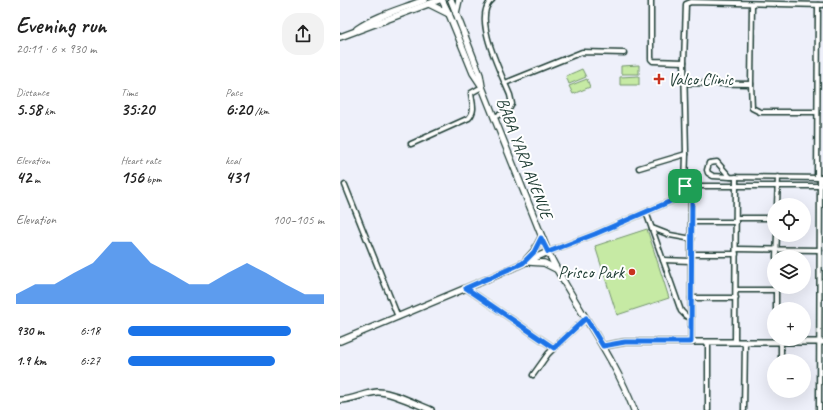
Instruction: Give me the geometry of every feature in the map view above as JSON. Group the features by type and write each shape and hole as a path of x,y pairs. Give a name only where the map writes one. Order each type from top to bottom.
{"main road":[{"path":"340,37 372,26 426,2 439,0"},
{"name":"BABA YARA AVENUE","path":"442,0 472,73 482,86"},
{"name":"BABA YARA AVENUE","path":"451,0 480,75 482,86 494,118 541,238 556,270 603,346 623,382 634,410"},
{"path":"456,13 459,0"},
{"path":"426,2 449,14"},
{"path":"523,263 534,252 541,238"},
{"path":"340,341 548,252"},
{"path":"523,263 544,263 556,270"}],"street":[{"path":"492,0 486,7 484,13 485,26 495,59 512,100 512,104 508,111 494,118"},
{"path":"651,0 651,59 653,61 684,62"},
{"path":"548,252 646,212 678,196 685,186 686,154 684,62 686,4 692,2 823,5"},
{"path":"752,4 751,105 757,111 817,112"},
{"path":"818,5 817,112 820,178 821,342 819,410"},
{"path":"505,83 582,52 624,53"},
{"path":"684,83 751,84"},
{"path":"411,144 468,118 473,112 474,108 471,93 482,86"},
{"path":"639,168 686,154"},
{"path":"730,177 717,162 709,163 708,170 711,175 730,177 820,178"},
{"path":"736,177 736,342"},
{"path":"777,198 778,178"},
{"path":"345,185 398,317"},
{"path":"685,186 820,186"},
{"path":"691,342 692,186"},
{"path":"646,212 681,311 691,318"},
{"path":"692,222 767,218"},
{"path":"652,228 670,235 692,239"},
{"path":"776,242 776,249"},
{"path":"736,249 820,250"},
{"path":"692,254 736,254"},
{"path":"663,260 691,261"},
{"path":"466,288 554,348"},
{"path":"736,290 767,288"},
{"path":"691,298 736,298"},
{"path":"533,375 548,354 586,318"},
{"path":"603,346 625,342 767,341"},
{"path":"708,342 708,410"},
{"path":"744,410 745,342"},
{"path":"811,342 821,342"},
{"path":"340,400 346,400 378,391 431,410"}],"green space":[{"path":"639,65 639,74 621,74 621,66"},
{"path":"582,69 586,77 569,84 566,76"},
{"path":"639,76 639,85 620,85 620,77"},
{"path":"587,79 590,87 573,94 569,86"},
{"name":"Prisco Park","path":"647,229 669,298 617,315 595,246"}],"place":[{"name":"Valco Clinic","path":"659,79"},
{"name":"Prisco Park","path":"632,272"}],"route":[{"path":"685,186 692,186 691,342 625,342 603,346 586,318 554,348 466,288 523,263 534,252 541,238 548,252 595,234 671,201 682,192 685,186"}]}
